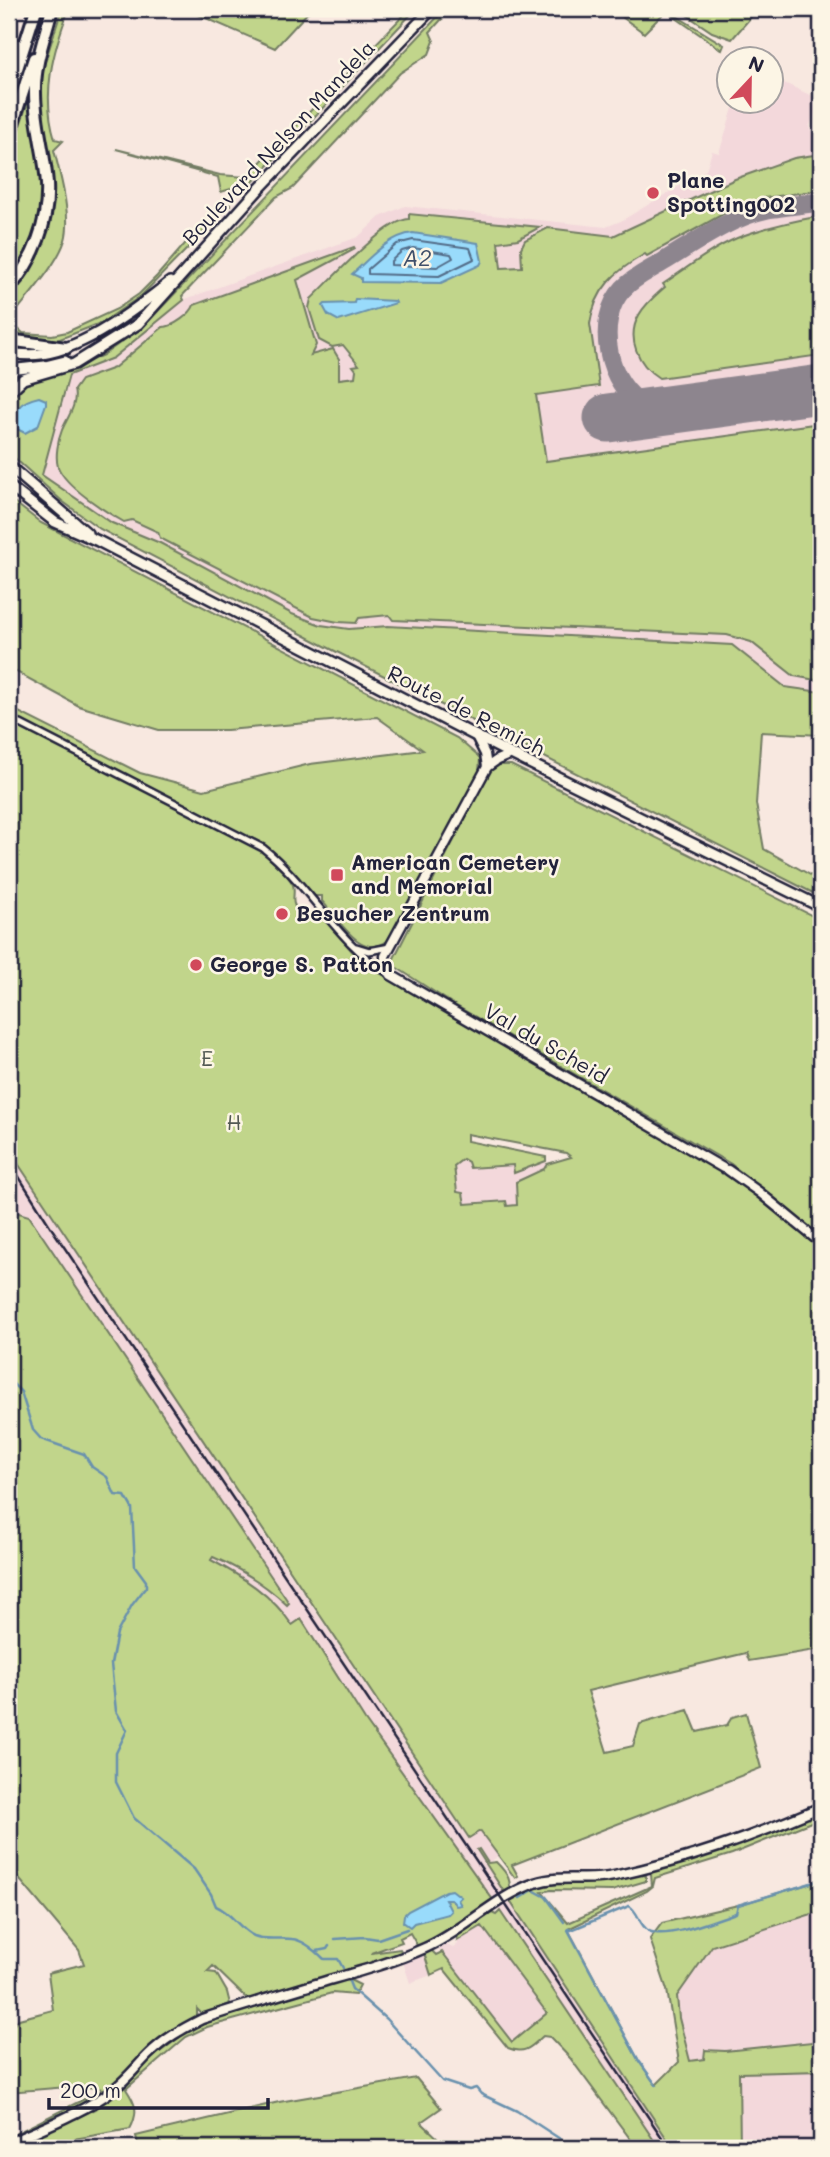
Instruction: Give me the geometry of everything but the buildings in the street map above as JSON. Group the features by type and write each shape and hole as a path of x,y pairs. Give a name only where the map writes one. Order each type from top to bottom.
{"highway":[{"path":"9,67 30,9"},
{"path":"9,94 36,9"},
{"path":"9,135 51,9"},
{"path":"9,288 28,264 37,243 47,203 47,182 35,116 34,89 51,9"},
{"path":"9,337 16,341 66,348"}],"main road":[{"name":"Boulevard Nelson Mandela","path":"9,392 23,379 74,364 138,324 182,272 432,9"},
{"name":"Boulevard Nelson Mandela","path":"9,352 33,354 66,348 90,337 131,312 182,272"},
{"name":"Boulevard Nelson Mandela","path":"9,370 45,366 89,354"},
{"path":"9,460 12,468"},
{"name":"Route de Remich","path":"12,468 64,515 98,541"},
{"name":"Route de Remich","path":"9,486 55,522 98,541 476,736 821,907"},
{"path":"9,494 36,513 55,522"},
{"path":"476,736 485,754 487,767"},
{"path":"391,975 385,966 385,956 487,767 512,754"},
{"name":"Val du Scheid","path":"391,975 725,1169 759,1192 821,1243"},
{"path":"9,2143 104,2097 163,2042 181,2029 222,2013 348,1975 433,1945 535,1884 561,1879 591,1880 613,1877 698,1855 740,1841 821,1807"}],"street":[{"name":"Val du Scheid","path":"9,718 263,848 281,862 355,947 372,963 391,975"},
{"path":"355,947 369,951 390,947"}],"shaded area":[{"path":"784,83 821,100 809,127 821,147 821,692 785,687 732,645 380,627 349,629 321,625 269,603 160,543 112,523 42,475 69,375 113,358 180,301 358,237 380,217 405,206 606,227 621,221 706,170 712,151 719,153 731,116 784,116"},
{"path":"9,1148 229,1478 227,1480 468,1838 480,1831 499,1856 488,1863 479,1849 477,1850 673,2148 659,2148 484,1888 365,1720 302,1620 292,1625 275,1602 253,1585 211,1560 213,1557 236,1567 288,1604 29,1216 12,1211 9,1200"},
{"path":"464,1159 482,1168 513,1165 514,1173 546,1161 547,1164 544,1169 516,1182 517,1205 507,1206 506,1201 464,1204 457,1193 454,1166"},
{"path":"821,1911 821,2041 725,2051 705,2050 704,2059 690,2061 679,2018 677,1996 712,1946"},
{"path":"482,1926 548,2013 512,2042 439,1949 447,1945 453,1948 458,1944 457,1941"},
{"path":"425,1955 431,1975 410,1983 403,1962"},
{"path":"821,2071 821,2148 740,2148 738,2073"}],"green space":[{"path":"62,9 69,9 54,57 49,106 55,139 63,141 54,150 64,195 67,230 62,249 50,268 16,312 9,313 9,296 32,266 49,224 53,202 40,104 44,65"},
{"path":"185,9 311,9 275,48"},
{"path":"385,9 416,9 250,185 221,192 218,177 116,149 220,175 246,177 403,16"},
{"path":"445,9 451,9 430,32 434,41 429,54 400,73 293,188 276,197 182,296 184,300 113,358 69,375 42,475 112,523 160,543 292,614 321,625 349,629 388,626 732,645 785,687 821,692 821,735 761,732 756,804 764,849 821,881 821,897 100,529 62,501 9,453 9,400 12,393 24,382 75,367 103,355 145,325"},
{"path":"611,9 665,9 724,45 716,46 666,11 644,33"},
{"path":"678,9 758,9 732,39 712,32"},
{"path":"29,98 39,148 43,192 35,234 9,279 9,159"},
{"path":"821,154 821,190 764,198 734,208 624,267 608,282 596,301 590,324 599,386 536,395 546,461 821,423 821,681 794,676 751,642 727,635 393,620 389,615 359,618 356,623 313,617 160,538 158,532 132,520 124,522 116,518 78,491 58,467 59,438 73,406 74,390 81,380 114,368 163,327 181,319 194,305 354,247 355,249 297,280 316,345 311,355 333,349 339,359 339,379 355,377 356,370 353,366 359,365 343,345 332,347 319,340 309,308 311,299 372,240 386,229 409,219 409,214 540,227 518,239 498,242 501,268 522,267 521,248 525,240 548,228 613,236 735,179 794,158"},
{"path":"224,199 230,205 141,296 103,322 55,341 9,335 9,326 23,333 52,335 67,332 117,309 139,294 157,276"},
{"path":"821,216 821,355 659,378 645,366 634,342 635,324 644,307 665,287 663,284 727,242 779,225"},
{"path":"9,498 41,523 457,738 480,758 479,773 434,855 424,879 387,941 378,946 360,942 335,918 322,901 322,896 312,896 263,849 293,885 293,902 296,908 304,914 322,915 351,950 370,967 733,1178 821,1249 821,1649 749,1661 746,1653 588,1691 607,1752 633,1746 640,1724 688,1710 697,1732 727,1725 732,1717 746,1713 761,1768 512,1865 518,1876 515,1878 480,1831 469,1838 9,1148 9,707 140,773 204,790 310,764 423,750 377,717 227,730 159,730 79,706 9,668","holes":["467,1134 566,1153 571,1157 547,1164 544,1169 516,1182 517,1205 507,1206 506,1201 465,1204 463,1193 457,1192 454,1166 463,1159 468,1162 470,1168 513,1165 514,1173 546,1161 546,1157 467,1141"]},
{"path":"498,765 511,765 821,920 821,1237 731,1164 453,1004 391,964 489,771"},
{"path":"9,1200 12,1211 29,1216 289,1603 287,1605 261,1584 233,1567 213,1557 211,1560 256,1588 292,1625 301,1619 365,1720 493,1900 487,1903 487,1907 443,1935 418,1947 410,1933 400,1938 402,1942 371,1953 400,1949 402,1953 258,1998 246,1998 213,1966 207,1972 216,1973 227,1992 230,2004 202,2014 197,2009 197,2015 147,2049 118,2082 98,2097 9,2137 104,2089 79,2086 9,2092 9,2030 19,2019 53,2010 48,1973 84,1964 79,1950 10,1868 9,1861"},
{"path":"821,1811 821,1818 732,1854 655,1878 653,1886 647,1891 568,1929 639,2061 656,2085 679,2062 667,1990 650,1939 662,1923 738,1905 821,1880 821,1911 712,1946 677,1996 679,2018 690,2061 704,2059 705,2050 725,2051 821,2041 821,2071 739,2073 740,2148 673,2148 510,1901 540,1885 591,1883 641,1874 646,1876 646,1881 612,1891 542,1892 568,1923 652,1886 651,1874 655,1870 761,1837"},
{"path":"479,1849 488,1863 496,1862 506,1874 510,1882 508,1898 477,1850"},
{"path":"500,1911 659,2148 637,2148 570,2058 550,2037 543,2036 523,2050 508,2048 444,1969 431,1975 424,1953 431,1950 436,1955 442,1952 512,2042 547,2013 482,1926 457,1941 458,1935 492,1913 496,1915"},
{"path":"348,1979 360,1985 355,1995 332,1993 207,2027 186,2037 126,2089 135,2108 135,2118 130,2129 46,2144 41,2134 96,2109 120,2090 145,2063 205,2022"},
{"path":"416,2078 441,2108 421,2122 443,2143 442,2148 139,2148 136,2136 279,2102"}],"water":[{"name":"A2","path":"413,233 478,243 482,261 480,265 441,283 361,282 361,278 352,274 387,243"},
{"path":"355,299 396,303 339,321 328,315 323,306 354,303"},
{"path":"39,397 46,400 46,404 38,426 25,433 17,429 15,416 19,407"},
{"path":"452,1890 461,1897 458,1900 461,1905 456,1906 451,1899 445,1899 451,1911 448,1914 414,1923 410,1927 403,1922 408,1911"}],"waterway":[{"path":"9,1384 12,1383 21,1392 33,1430 41,1439 84,1454 92,1467 107,1477 115,1495 125,1496 132,1508 135,1566 146,1581 146,1587 132,1605 117,1633 111,1664 116,1711 127,1730 116,1753 116,1782 134,1818 194,1869 216,1906 244,1930 263,1938 296,1940 309,1946 324,1959 338,1959 343,1968"},
{"path":"568,1929 629,1906 649,1931 680,1931 736,1913 738,1905 821,1880"},
{"path":"520,1898 533,1890 546,1897 564,1922"},
{"path":"335,1939 378,1939 407,1929"},
{"path":"568,1930 639,2061 656,2085"},
{"path":"317,1951 329,1946"},
{"path":"348,1979 352,1989 386,2019 442,2081 469,2090 476,2088 481,2094 517,2111 574,2148"}],"taxiway":[{"path":"693,407 651,407 632,396 621,384 609,352 607,334 614,302 623,289 637,277 727,224 768,209 821,202"}],"runway":[{"path":"608,418 821,389"}],"railway":[{"path":"9,1161 669,2148"}],"place":[{"name":"Plane Spotting002","path":"653,193"},
{"name":"American Cemetery and Memorial","path":"337,875"},
{"name":"Besucher Zentrum","path":"282,914"},
{"name":"George S. Patton","path":"196,965"}],"park label":[{"name":"E","path":"207,1059"},
{"name":"H","path":"234,1123"}]}
